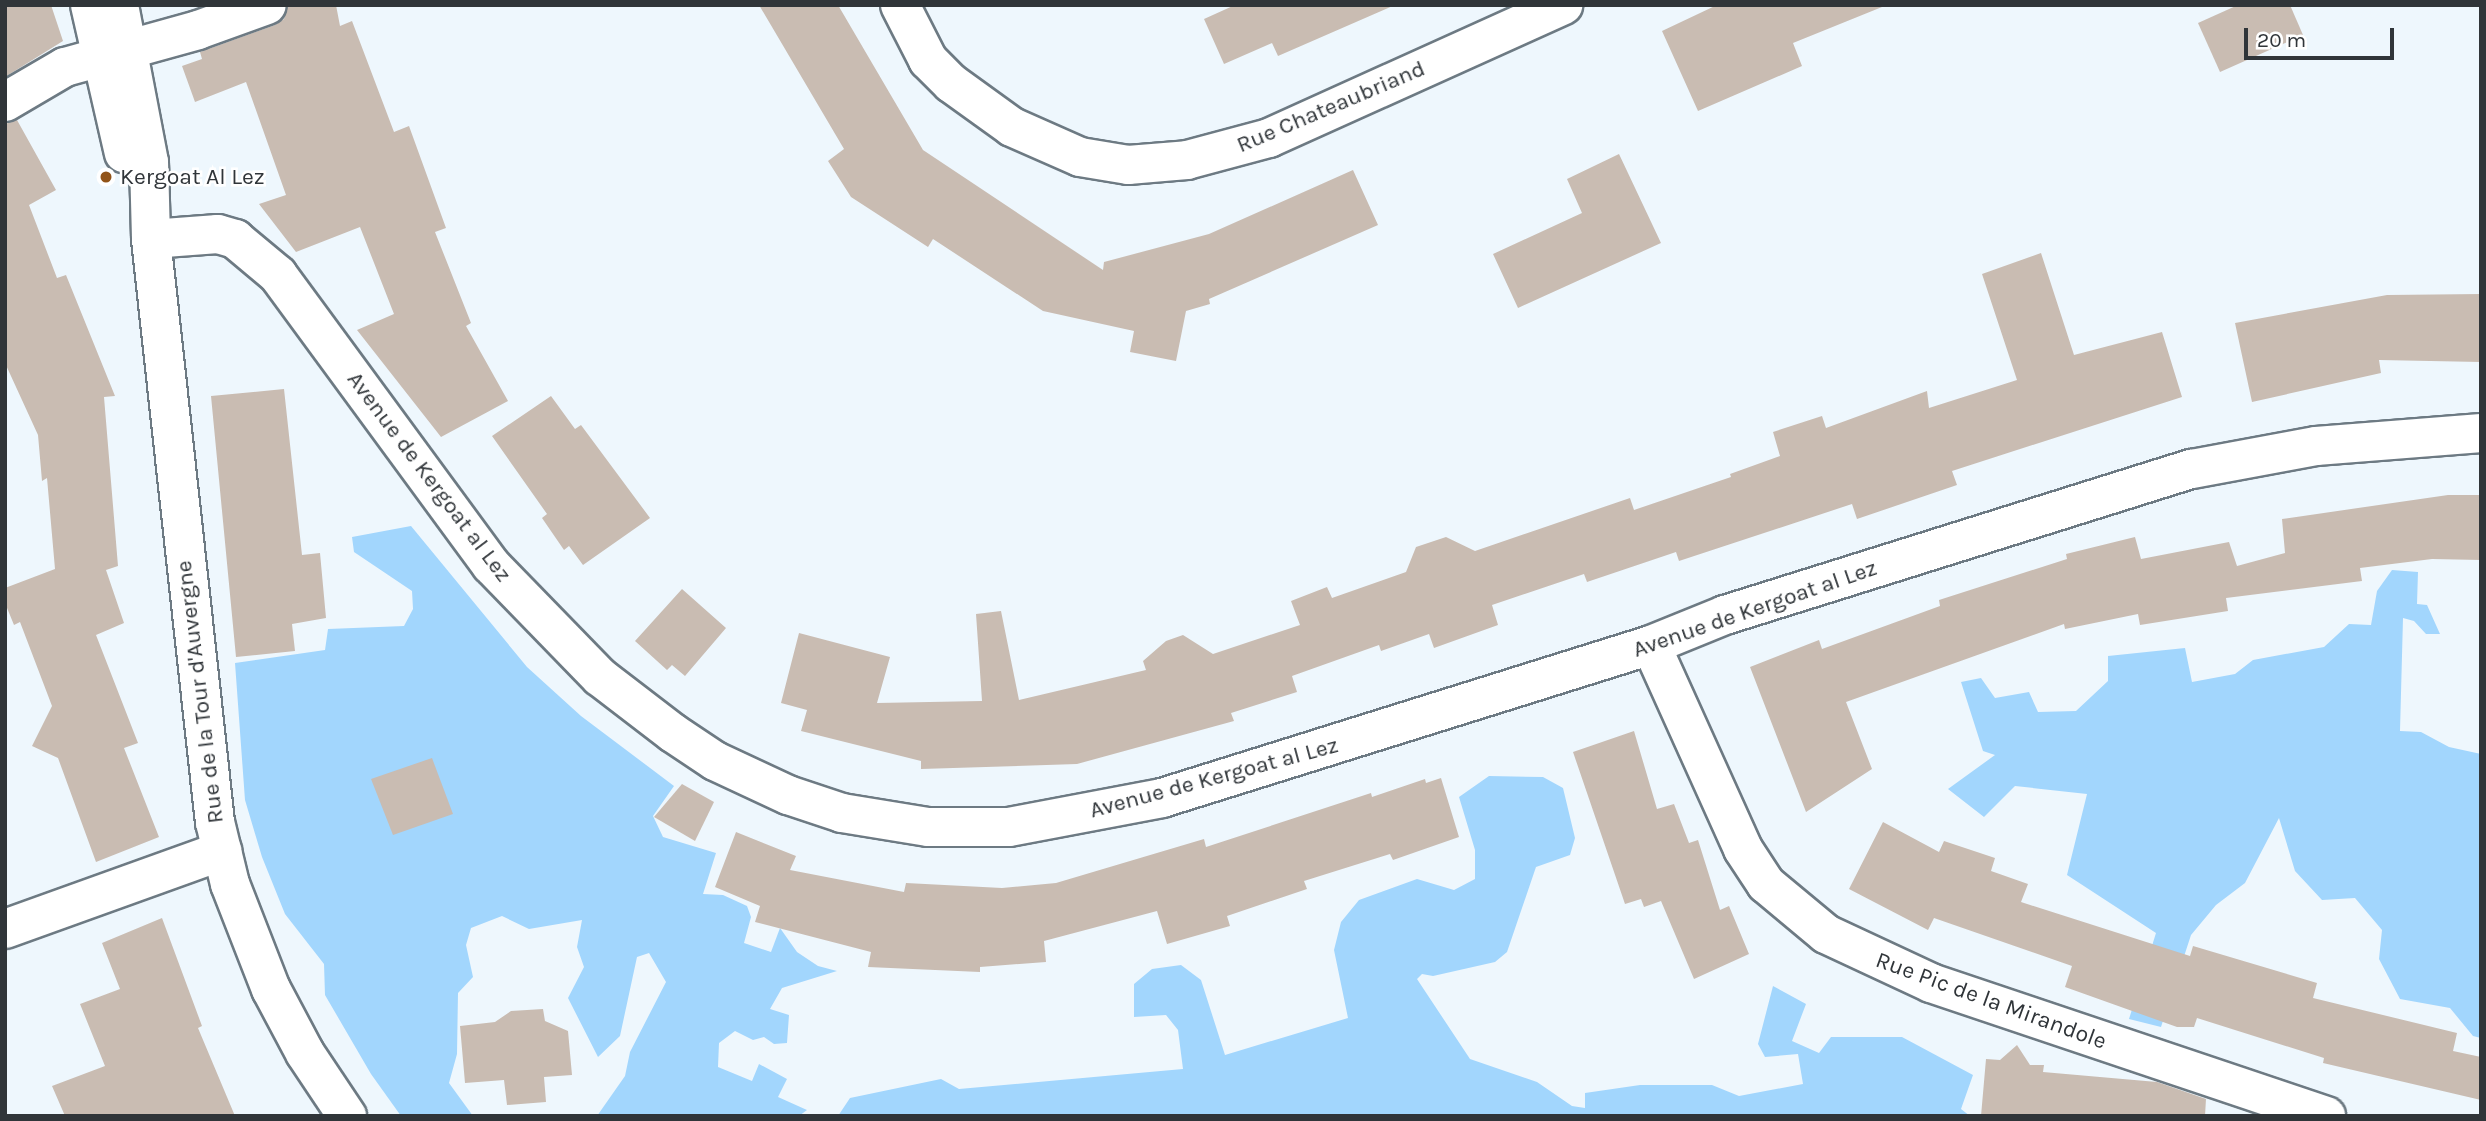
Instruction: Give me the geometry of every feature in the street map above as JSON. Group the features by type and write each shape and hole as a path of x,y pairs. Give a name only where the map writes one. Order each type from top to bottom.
{"street":[{"name":"Rue de la Tour d'Auvergne","path":"90,5 114,52"},
{"name":"Rue de la Tour d'Auvergne","path":"119,5 114,52 131,179 151,239 202,734 222,851 242,917 285,1017 347,1116"},
{"path":"5,102 47,75 267,5"},
{"name":"Rue Chateaubriand","path":"900,5 928,60 951,83 1012,127 1080,157 1139,164 1187,160 1269,138 1563,5"},
{"name":"Avenue de Kergoat al Lez","path":"151,239 218,234 252,250 286,286 491,565 600,677 715,761 788,795 842,813 888,823 969,830 1056,820 1162,798 1263,769 1651,645 1725,615 2192,468 2316,446 2481,433"},
{"name":"Rue Pic de la Mirandole","path":"1651,645 1743,849 1766,884 1826,934 1931,984 2326,1116"},
{"path":"5,929 222,851"}],"shaded area":[{"path":"411,526 527,667 581,716 674,786 653,816 663,837 716,853 703,894 723,895 747,906 751,917 744,943 771,952 780,928 797,952 818,966 837,971 782,988 770,1009 789,1015 787,1043 774,1044 764,1037 753,1040 735,1031 719,1043 718,1067 752,1081 759,1064 787,1079 778,1097 807,1110 799,1116 597,1116 625,1076 630,1052 666,982 649,953 637,957 620,1036 598,1057 568,998 584,967 577,947 582,920 529,929 502,916 471,928 466,945 473,977 458,993 457,1054 449,1083 473,1116 401,1116 371,1074 325,995 324,964 285,914 262,857 245,800 235,663 325,650 328,629 404,626 413,609 412,591 354,552 352,537"},
{"path":"2392,570 2418,572 2417,604 2427,605 2440,634 2426,634 2414,621 2403,618 2400,731 2421,732 2449,747 2481,754 2481,1038 2473,1036 2450,1008 2400,999 2379,959 2382,930 2355,898 2322,900 2295,871 2279,818 2245,883 2216,905 2191,935 2161,1027 2129,1019 2156,933 2067,875 2087,794 2015,786 1984,817 1948,789 1995,755 1983,751 1961,682 1981,678 1995,698 2029,692 2038,712 2076,711 2108,681 2108,656 2185,648 2192,682 2235,674 2253,660 2324,647 2349,624 2371,625 2377,591"},
{"path":"1489,776 1543,777 1563,788 1575,838 1570,855 1536,867 1507,952 1495,962 1433,976 1422,974 1417,979 1470,1059 1537,1082 1572,1106 1585,1108 1585,1093 1640,1085 1712,1085 1739,1096 1803,1084 1798,1054 1765,1057 1758,1044 1773,986 1806,1004 1792,1041 1819,1053 1831,1037 1902,1037 1973,1075 1961,1109 1970,1116 838,1116 850,1098 941,1079 959,1089 1183,1069 1178,1030 1166,1015 1134,1017 1134,984 1152,969 1181,965 1201,980 1225,1055 1348,1018 1334,950 1341,922 1359,900 1417,879 1454,890 1475,879 1475,850 1459,797"}],"building":[{"path":"5,5 51,5 63,41 5,77"},
{"path":"288,5 336,5 340,26 352,21 394,132 409,126 446,228 435,232 471,323 466,326 508,401 441,437 357,330 394,314 360,227 296,252 259,204 286,195 246,82 195,102 182,66 202,59 200,52 275,25 284,19"},
{"path":"759,5 838,5 923,150 1103,270 1104,262 1209,234 1353,170 1378,225 1209,299 1210,304 1186,311 1176,361 1130,352 1134,331 1043,311 933,239 928,247 851,197 828,161 844,149"},
{"path":"1235,5 1395,5 1278,56 1272,43 1224,64 1204,19"},
{"path":"1717,5 1882,7 1793,43 1802,66 1698,111 1662,31"},
{"path":"2238,5 2290,5 2303,35 2220,72 2198,23"},
{"path":"17,120 56,190 29,205 57,278 66,275 115,396 104,397 118,566 106,570 124,623 96,635 138,743 124,748 159,837 96,862 58,758 32,746 52,706 20,622 14,625 5,603 5,588 55,569 47,478 42,481 38,435 5,363 5,124"},
{"path":"1619,154 1661,243 1518,308 1493,254 1582,213 1567,179"},
{"path":"2041,253 2074,355 2162,332 2182,397 1952,471 1957,485 1857,519 1852,504 1679,561 1676,552 1587,582 1584,574 1492,605 1498,625 1434,648 1429,634 1381,651 1379,645 1292,676 1297,692 1231,713 1234,721 1077,764 921,769 921,761 801,731 807,710 781,703 799,633 890,657 877,703 982,701 976,614 1001,611 1019,700 1146,670 1143,661 1166,641 1183,635 1213,654 1300,625 1291,601 1327,587 1332,598 1406,572 1416,547 1446,537 1475,551 1630,498 1634,510 1731,477 1730,474 1780,456 1773,432 1822,416 1826,428 1927,391 1929,408 2017,380 1982,274"},
{"path":"2481,294 2481,362 2379,360 2381,373 2252,402 2235,323 2387,295"},
{"path":"284,389 302,555 320,553 326,618 292,624 295,651 236,657 211,396"},
{"path":"551,396 575,429 581,425 650,518 583,565 569,546 564,550 542,518 547,514 492,436"},
{"path":"2448,495 2481,495 2481,560 2432,559 2360,568 2362,581 2226,598 2228,611 2140,625 2138,614 2065,629 2064,624 1846,702 1872,769 1806,812 1750,667 1819,640 1822,649 1940,606 1939,600 2067,559 2066,554 2135,537 2141,559 2229,542 2237,566 2285,553 2282,519"},
{"path":"682,589 726,628 685,676 672,665 667,670 635,641"},
{"path":"1634,731 1657,809 1674,804 1689,843 1698,840 1720,910 1729,906 1749,954 1694,979 1661,901 1644,907 1641,899 1625,904 1573,752"},
{"path":"432,758 453,814 393,835 371,779"},
{"path":"1441,778 1459,837 1393,860 1390,854 1304,881 1307,889 1227,916 1230,926 1167,944 1157,911 1044,941 1046,962 980,967 980,972 868,967 871,952 755,922 760,906 715,887 736,832 796,856 790,870 904,892 906,883 1002,888 1056,883 1204,839 1206,847 1371,793 1372,797 1425,779 1426,783"},
{"path":"682,784 714,802 695,841 654,817"},
{"path":"1883,822 1939,852 1944,841 1995,858 1991,871 2028,884 2021,902 2190,956 2193,946 2317,983 2313,998 2457,1033 2453,1051 2481,1057 2481,1100 2323,1063 2324,1058 2197,1018 2194,1027 2177,1027 2065,987 2072,966 1934,918 1928,930 1849,889"},
{"path":"162,918 202,1026 198,1028 235,1116 65,1116 52,1086 105,1066 80,1004 120,989 102,943"},
{"path":"543,1009 545,1021 568,1031 572,1075 544,1077 546,1102 507,1105 504,1080 465,1083 460,1026 495,1022 511,1011"},
{"path":"2017,1045 2030,1065 2044,1065 2043,1072 2157,1082 2206,1099 2205,1116 1981,1116 1986,1059 2000,1060"}],"place":[{"name":"Kergoat Al Lez","path":"106,177"}]}
